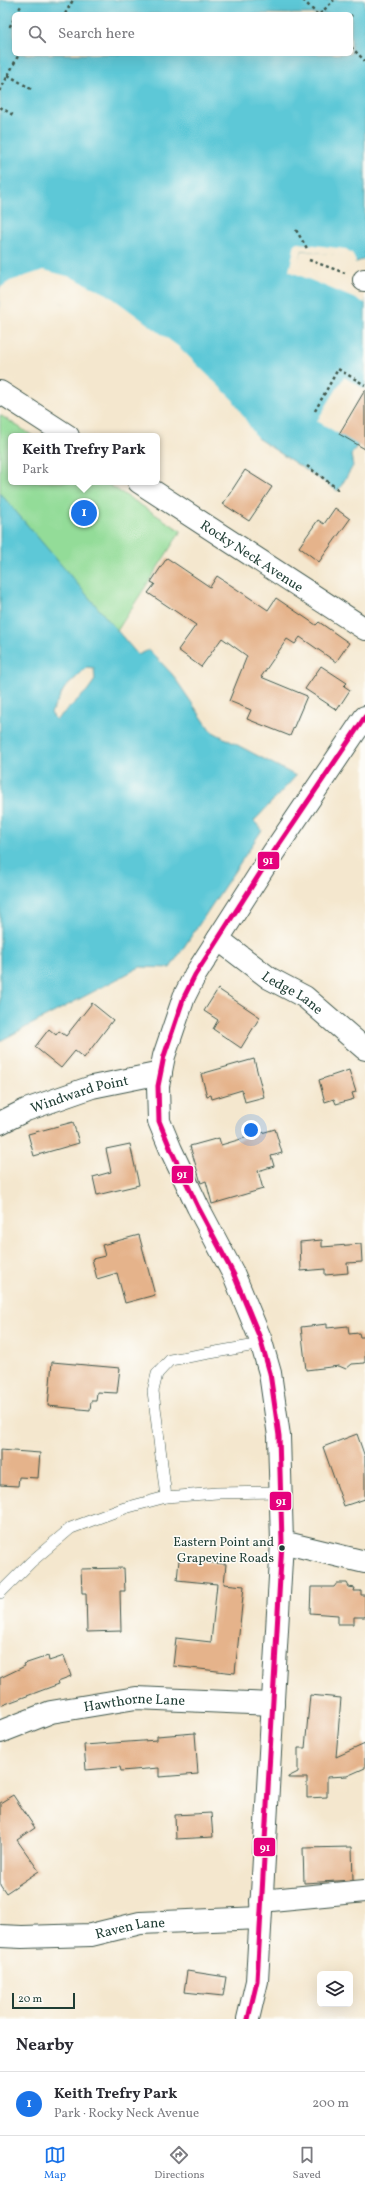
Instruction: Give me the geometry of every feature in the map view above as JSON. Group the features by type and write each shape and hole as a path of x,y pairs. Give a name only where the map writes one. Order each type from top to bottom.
{"street":[{"path":"0,392 63,433"},
{"name":"Rocky Neck Avenue","path":"144,485 365,629"},
{"path":"248,2019 257,1981 282,1542 279,1436 270,1373 262,1344 246,1300 185,1180 159,1121 158,1086 164,1056 184,998 195,975 273,853 365,717"},
{"name":"Ledge Lane","path":"218,939 269,978 305,997 365,1049"},
{"name":"Windward Point","path":"0,1123 26,1110 92,1087 161,1073"},
{"path":"282,1542 365,1562"},
{"name":"Hawthorne Lane","path":"0,1732 51,1712 136,1698 273,1704"},
{"name":"Raven Lane","path":"0,1936 22,1937 91,1935 140,1923 261,1910 365,1891"}],"lane":[{"path":"166,1497 153,1391 157,1374 170,1360 262,1344"},
{"path":"0,1593 30,1562 71,1528 125,1508 166,1497 217,1493 281,1492"}],"path":[{"path":"66,12 73,0"},
{"path":"303,0 315,12"},
{"path":"322,12 334,0"},
{"path":"17,12 21,6"},
{"path":"353,49 365,61"},
{"path":"0,90 19,56"},
{"path":"8,75 30,89"},
{"path":"0,107 13,115"},
{"path":"296,230 308,250"},
{"path":"309,260 365,280"},
{"path":"314,411 338,368 365,385"},
{"path":"307,466 339,490"}],"green space":[{"path":"0,415 28,433 8,433 8,485 110,485 181,531 117,631 0,494"}],"water":[{"path":"0,0 365,0 365,259 354,263 350,256 302,250 296,267 365,299 365,433 351,455 353,466 338,491 257,438 212,402 89,317 48,295 35,295 0,313"},
{"path":"0,493 138,655 149,650 172,674 211,731 296,776 254,821 262,830 170,968 140,967 0,1041","holes":["87,667 94,668 95,680 87,691 56,720 51,713 64,689"]}],"pier":[{"path":"299,243 346,249 352,253 356,262 354,264 348,257 302,250 298,266 365,297 365,303 289,271 295,244"},
{"path":"44,270 71,277 107,294 179,347 233,400 257,438 256,440 211,404 62,303 47,297 35,297 0,315 0,288 10,281"},
{"path":"344,377 365,389 365,433 339,434 317,421"}],"building":[{"path":"365,390 365,449 339,434"},
{"path":"245,470 272,487 249,521 223,504"},
{"path":"335,508 350,519 319,562 299,547 318,520 324,524"},
{"path":"167,558 210,587 217,576 268,610 276,598 316,625 319,622 349,643 336,662 300,637 295,644 287,639 261,677 307,696 290,736 247,719 251,710 229,701 247,656 222,638 201,667 178,650 196,625 148,593 155,584 151,582"},
{"path":"321,666 347,683 344,686 350,690 337,710 305,689"},
{"path":"218,989 260,1017 241,1048 213,1029 218,1020 204,1011"},
{"path":"92,1003 113,1020 84,1058 75,1051 61,1068 35,1047 49,1029 56,1035 59,1031 66,1036"},
{"path":"254,1059 264,1097 245,1102 242,1090 212,1099 211,1095 207,1096 201,1074"},
{"path":"349,1070 356,1092 352,1093 354,1099 336,1104 334,1099 325,1102 319,1080"},
{"path":"73,1122 79,1143 34,1156 28,1134"},
{"path":"275,1129 282,1153 271,1156 274,1166 258,1171 263,1189 212,1204 206,1181 201,1183 190,1146 219,1138 221,1145"},
{"path":"130,1144 139,1185 97,1195 93,1177 111,1172 106,1149"},
{"path":"139,1235 155,1295 125,1303 117,1273 97,1279 92,1259 105,1256 102,1245"},
{"path":"322,1240 322,1247 361,1244 362,1262 347,1263 348,1273 325,1275 325,1269 301,1271 300,1242"},
{"path":"327,1324 327,1328 348,1326 349,1334 359,1333 360,1337 365,1337 365,1363 352,1364 346,1369 339,1366 306,1370 301,1327"},
{"path":"52,1362 120,1368 117,1393 97,1392 96,1401 91,1401 90,1410 48,1406"},
{"path":"357,1434 365,1457 365,1499 344,1506 323,1447"},
{"path":"0,1450 40,1453 38,1478 19,1477 18,1486 0,1485"},
{"path":"179,1560 226,1564 224,1584 244,1586 235,1673 173,1666 176,1638 211,1642 217,1584 177,1580"},
{"path":"124,1568 125,1591 120,1591 121,1631 87,1632 86,1593 82,1593 81,1569"},
{"path":"337,1583 347,1583 349,1587 355,1588 354,1591 361,1591 361,1595 365,1595 365,1617 354,1617 354,1624 338,1624 338,1615 310,1613 311,1587 334,1587"},
{"path":"48,1656 49,1661 64,1656 71,1676 58,1681 59,1684 0,1706 0,1678 25,1666 24,1664"},
{"path":"310,1695 341,1698 336,1757 365,1744 365,1768 347,1776 327,1777 327,1797 307,1798 307,1778 288,1778 298,1772 298,1748 305,1748"},
{"path":"195,1733 198,1774 159,1777 159,1768 121,1771 120,1767 86,1770 84,1745 157,1740 157,1736"},
{"path":"13,1795 35,1828 17,1840 39,1871 6,1893 0,1884 0,1803"},
{"path":"211,1813 213,1837 176,1839 175,1815"},
{"path":"352,1847 353,1880 304,1883 303,1848"},
{"path":"187,1971 226,1977 223,1996 184,1992"}],"transit line":[{"name":"91","path":"248,2019 257,1981 282,1542 279,1436 270,1373 260,1338 234,1275 198,1207 159,1121 158,1086 164,1056 184,997 195,975 273,853 365,717"}],"place":[{"name":"Keith Trefry Park","path":"84,513"},
{"name":"Eastern Point and Grapevine Roads","path":"282,1548"}]}
